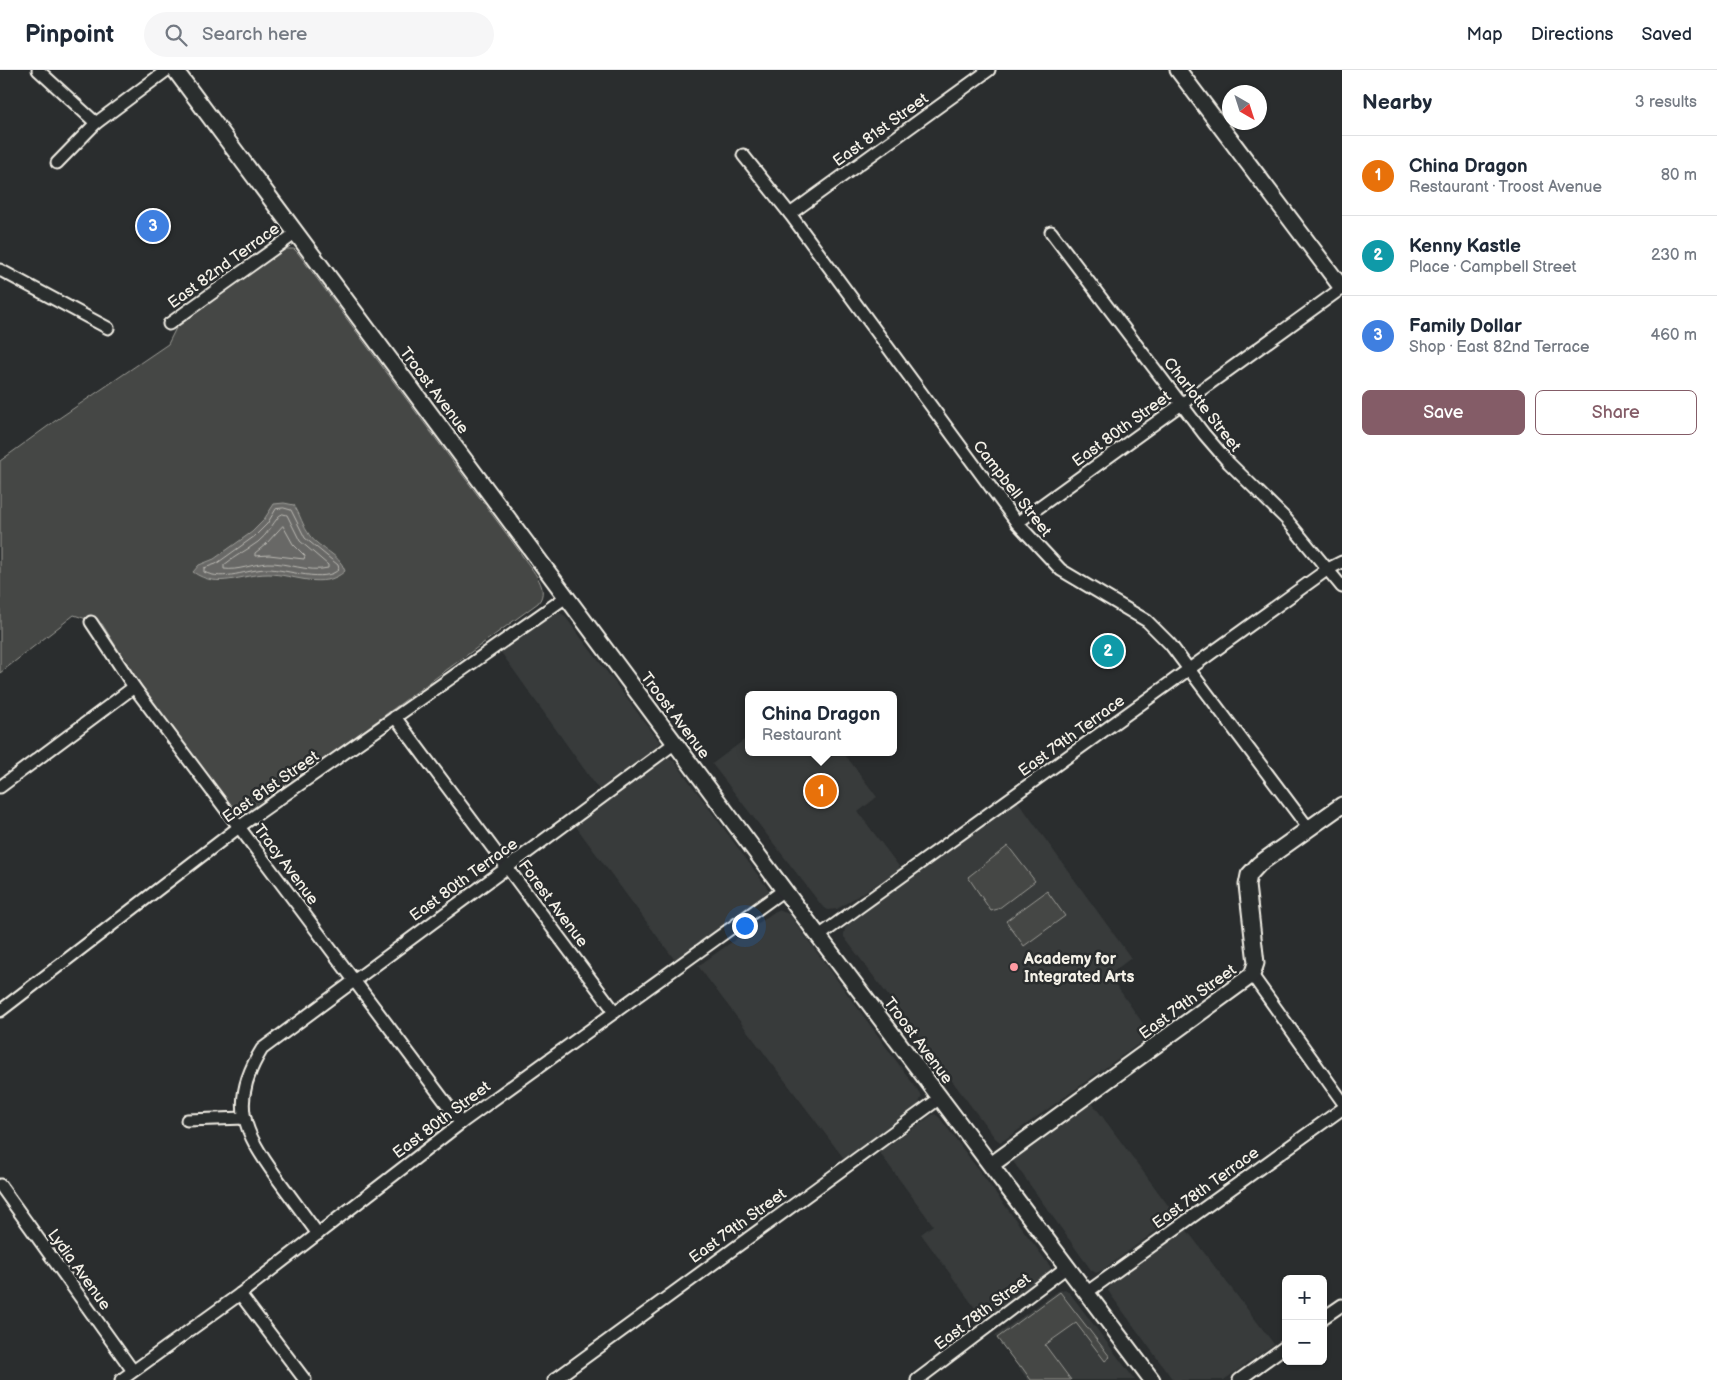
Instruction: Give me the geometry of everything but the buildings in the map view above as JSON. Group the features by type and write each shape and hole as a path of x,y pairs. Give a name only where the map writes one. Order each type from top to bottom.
{"main road":[{"name":"Troost Avenue","path":"175,70 784,890 1152,1380"},
{"path":"1178,70 1342,288"},
{"name":"East 79th Street","path":"991,1165 1252,975 1256,963 1247,886 1249,875 1258,864 1342,805"}],"street":[{"path":"38,70 96,123"},
{"path":"57,163 96,123 167,70"},
{"name":"East 81st Street","path":"790,214 989,70"},
{"name":"Campbell Street","path":"744,155 790,214 1016,524 1061,570 1147,621 1170,644 1309,829"},
{"name":"Charlotte Street","path":"1051,232 1181,405 1229,463 1286,519 1342,587"},
{"name":"East 82nd Terrace","path":"169,324 296,233"},
{"path":"0,270 108,328"},
{"name":"East 80th Street","path":"1016,524 1342,288"},
{"name":"East 79th Terrace","path":"819,936 1188,670 1342,562"},
{"name":"East 81st Street","path":"0,1010 239,827 566,596"},
{"name":"Tracy Avenue","path":"91,622 134,687 461,1123"},
{"path":"0,787 134,687"},
{"name":"Forest Avenue","path":"395,717 615,1012"},
{"name":"East 80th Terrace","path":"318,1234 258,1152 250,1136 245,1118 246,1082 253,1064 262,1049 675,743"},
{"name":"East 80th Street","path":"121,1380 240,1294 461,1123 784,890"},
{"path":"1252,975 1342,1101"},
{"name":"East 79th Street","path":"554,1380 940,1098"},
{"name":"East 78th Terrace","path":"1086,1292 1342,1108"},
{"path":"187,1120 245,1118"},
{"name":"Lydia Avenue","path":"0,1185 133,1371"},
{"name":"East 78th Street","path":"917,1380 1067,1268"},
{"path":"240,1294 305,1380"},
{"path":"1327,1315 1342,1305"},
{"path":"1239,1380 1282,1349"}],"shaded area":[{"path":"286,249 294,249 298,253 520,552 541,584 542,597 538,603 251,813 236,813 139,683 102,624 74,615 0,673 0,461 168,344 176,328 270,258"},
{"path":"558,612 564,615 659,741 659,747 599,790 500,651"},
{"path":"745,739 745,756 846,756 877,797 858,812 901,869 837,909 828,910 822,906 712,764"},
{"path":"665,759 672,759 675,762 769,890 766,896 677,963 574,824"},
{"name":"Academy for Integrated Arts","path":"1017,800 1131,958 1109,975 1151,1035 1000,1142 995,1138 844,937 844,934 847,925"},
{"path":"1008,846 1035,881 998,909 991,911 968,877"},
{"path":"1047,891 1065,916 1024,946 1006,921"},
{"path":"778,910 789,914 922,1096 918,1105 845,1160 698,966"},
{"path":"1090,1100 1176,1216 1103,1270 1096,1273 1091,1270 1012,1160 1012,1157"},
{"path":"935,1114 940,1118 1050,1266 1051,1272 1049,1277 986,1323 921,1234 933,1225 879,1152"},
{"path":"1186,1229 1274,1344 1224,1380 1173,1380 1108,1291 1111,1283"},
{"path":"1065,1289 1135,1380 1028,1380 995,1336 1058,1291"},
{"path":"1060,1292 1110,1357 1105,1361 1076,1323 1045,1345 1071,1380 1031,1380 997,1338"}],"water":[{"path":"274,504 294,505 310,536 339,560 345,571 336,577 318,581 268,574 221,581 212,580 193,572 199,565 214,559 252,532 263,521"}],"place":[{"name":"Family Dollar","path":"153,226"},
{"name":"Kenny Kastle","path":"1108,651"},
{"name":"China Dragon","path":"821,791"},
{"name":"Academy for Integrated Arts","path":"1014,967"}]}
